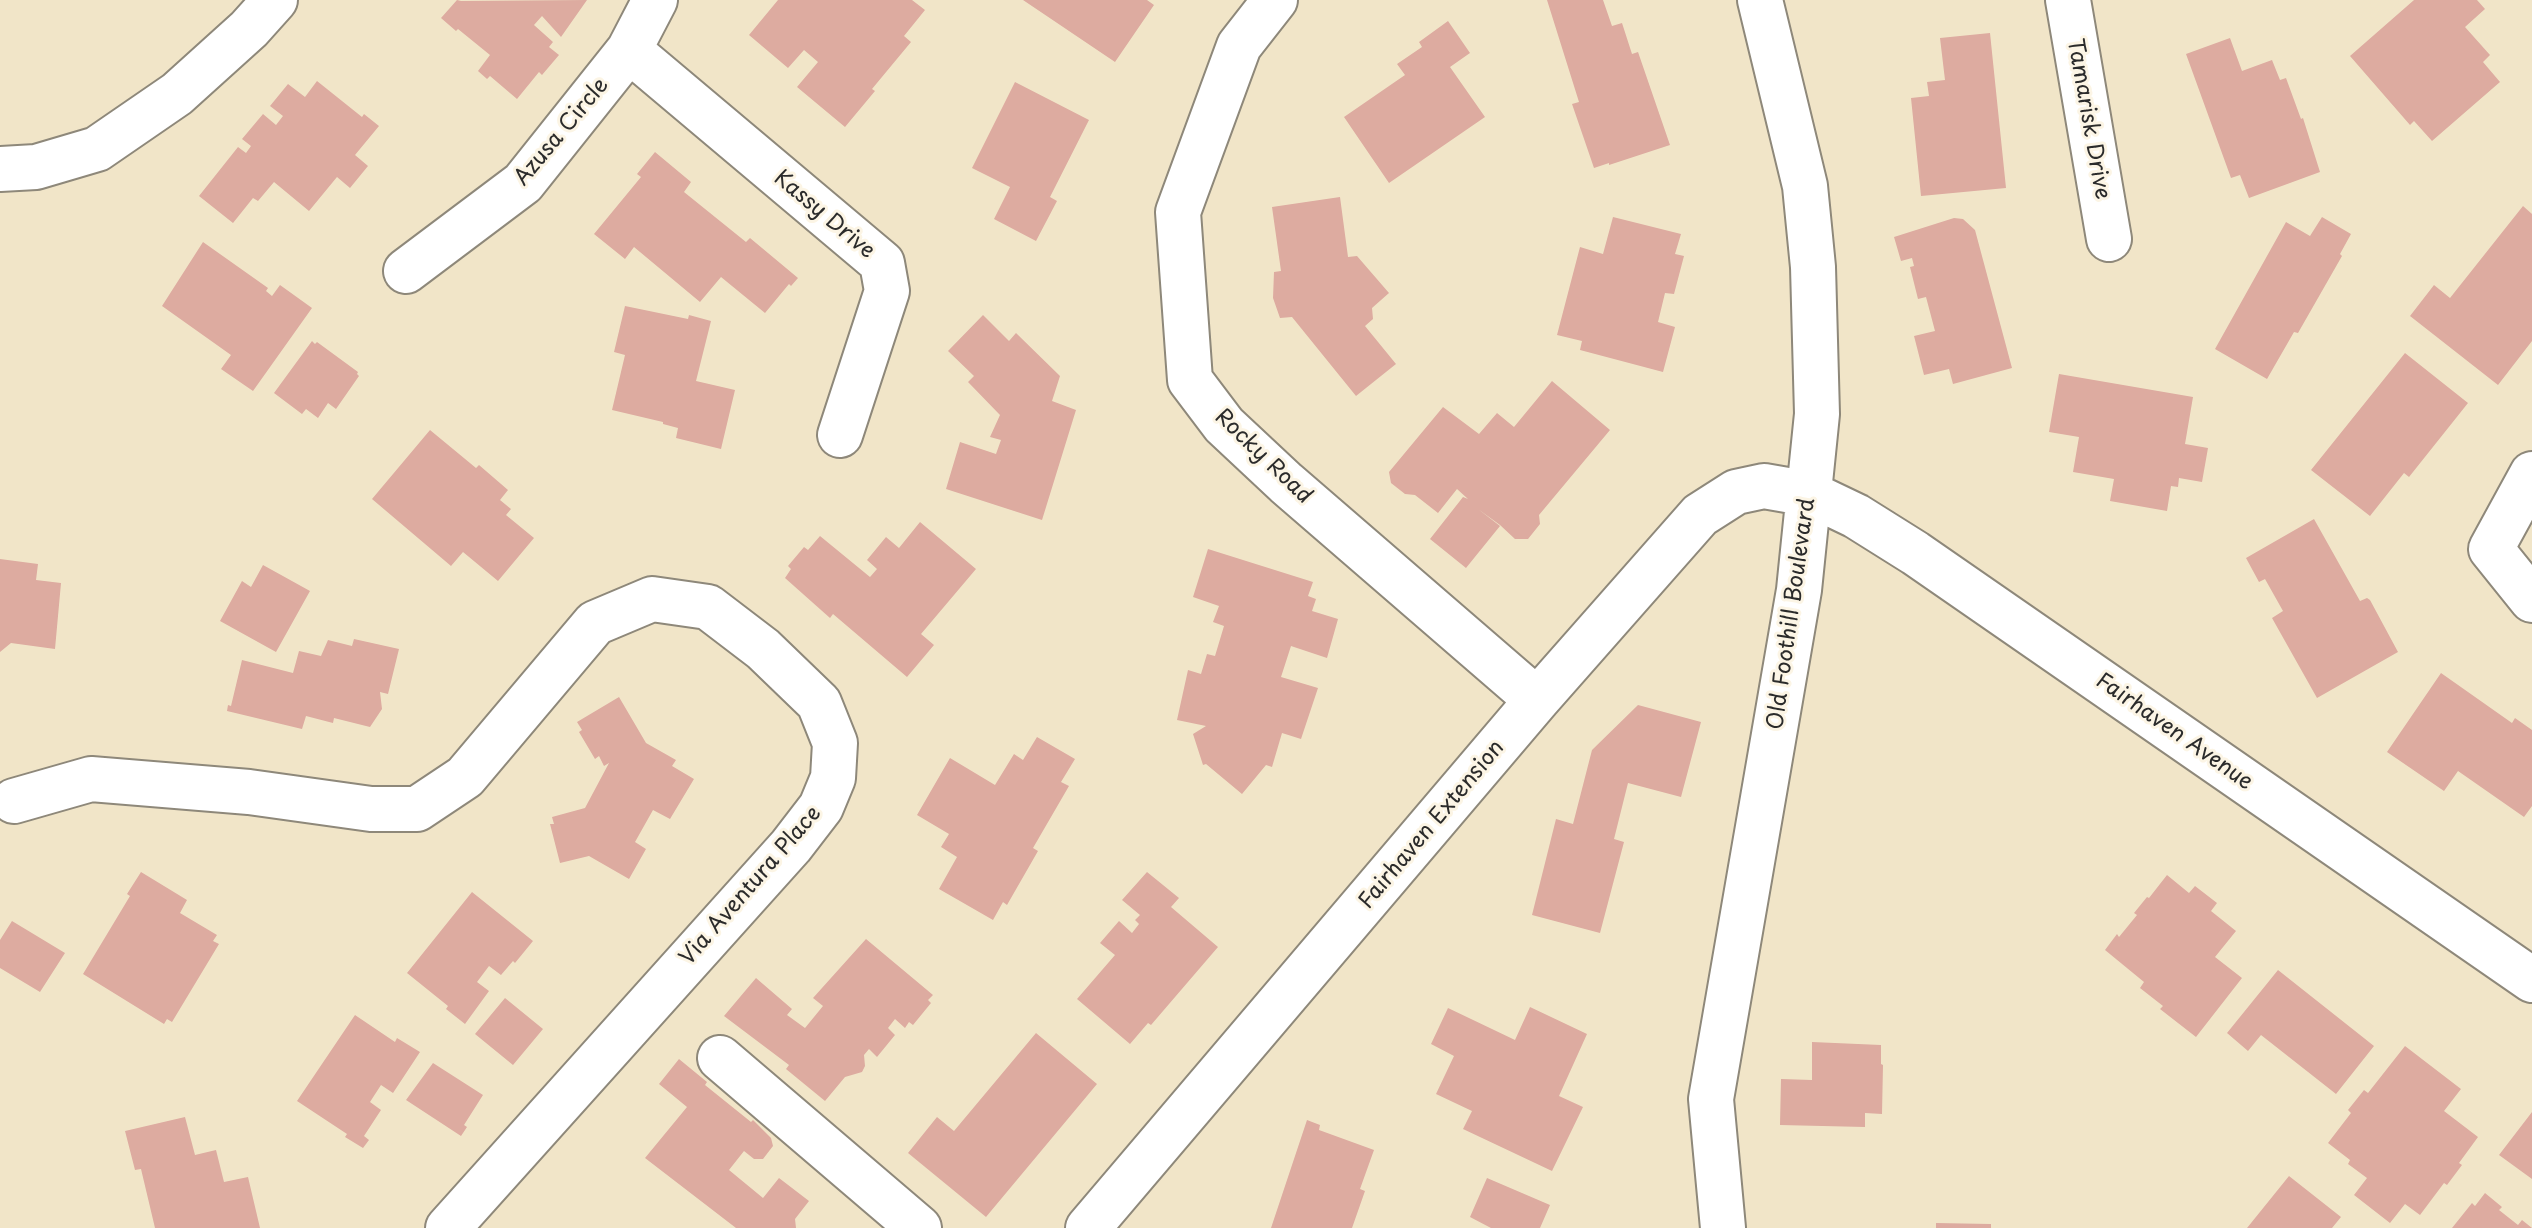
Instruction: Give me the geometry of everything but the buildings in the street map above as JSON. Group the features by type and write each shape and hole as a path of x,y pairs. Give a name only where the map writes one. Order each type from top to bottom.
{"street":[{"path":"0,169 36,167 97,149 177,94 249,29 275,0"},
{"name":"Azusa Circle","path":"406,271 523,183 629,50 655,0"},
{"name":"Rocky Road","path":"1275,0 1239,46 1178,212 1190,380 1224,425 1286,483 1537,700"},
{"name":"Tamarisk Drive","path":"2068,0 2109,239"},
{"name":"Old Foothill Boulevard","path":"1723,1228 1711,1099 1799,590 1817,414 1813,267 1805,186 1764,1"},
{"name":"Kassy Drive","path":"629,50 882,263 887,291 840,435"},
{"path":"2532,474 2491,549 2532,600"},
{"name":"Fairhaven Extension","path":"1088,1228 1537,700 1700,515 1736,492 1764,486 1810,494"},
{"name":"Fairhaven Avenue","path":"1810,494 1856,516 1915,553 2532,980"},
{"name":"Via Aventura Place","path":"14,801 91,779 249,792 371,809 417,809 465,777 595,623 652,599 708,607 763,649 819,703 835,743 833,778 821,807 791,846 458,1217"},
{"path":"720,1058 919,1228"}]}
